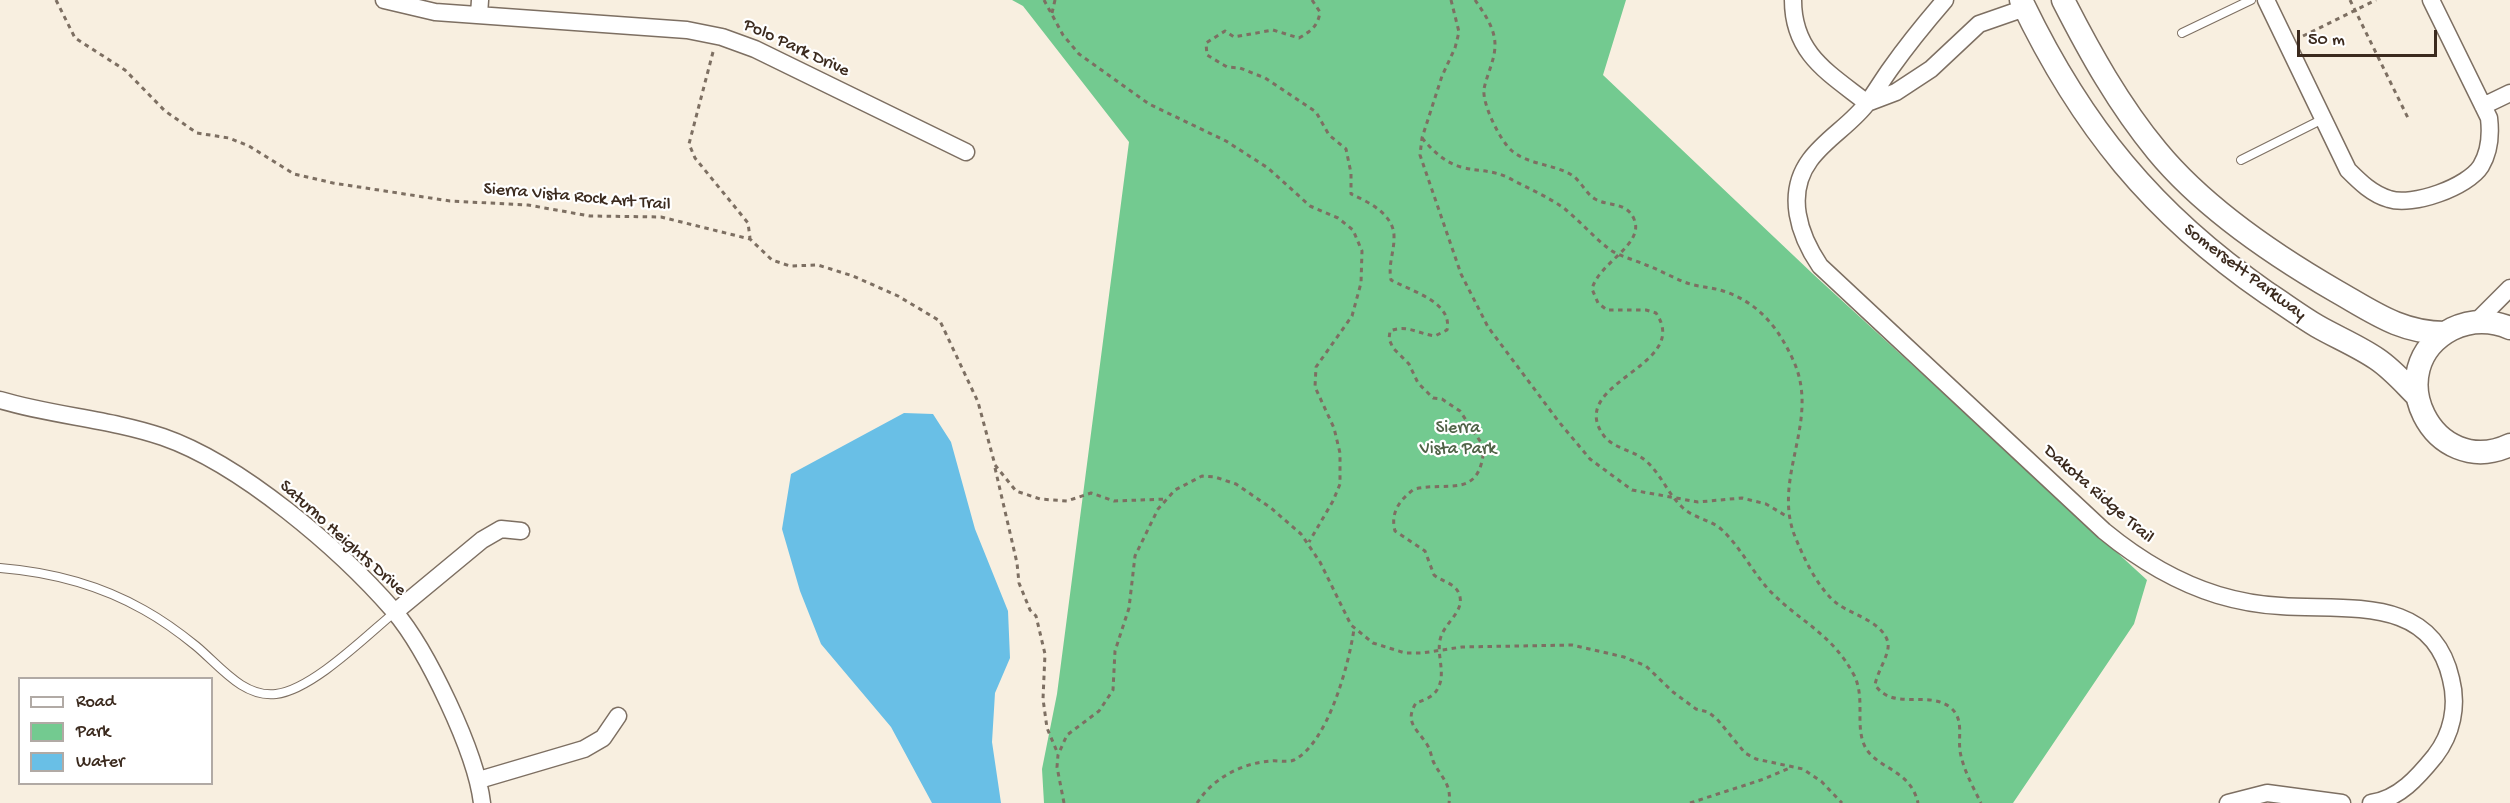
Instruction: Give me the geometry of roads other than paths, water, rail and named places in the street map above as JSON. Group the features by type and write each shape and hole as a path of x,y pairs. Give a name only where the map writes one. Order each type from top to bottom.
{"main road":[{"name":"Somersett Parkway","path":"2063,0 2085,44 2122,104 2158,152 2198,192 2304,272 2388,321 2420,333 2445,333"},
{"name":"Somersett Parkway","path":"2023,4 2047,51 2107,144 2166,212 2212,253 2266,292 2314,324 2377,359 2417,396"},
{"path":"2510,328 2492,322 2476,322 2445,333 2431,345 2422,361 2417,378 2417,396 2424,417 2437,435 2456,447 2478,452 2500,450 2510,445"}],"street":[{"name":"Polo Park Drive","path":"384,0 435,12 479,8 687,30 722,37 755,49 966,152"},
{"path":"1792,0 1794,26 1806,51 1867,103"},
{"name":"Dakota Ridge Trail","path":"1945,0 1897,60 1867,103 1809,161 1800,182 1797,204 1799,226 1820,266 2104,531 2146,562 2193,586 2243,601 2279,606 2369,609 2389,612 2416,626 2438,647 2449,668 2454,689 2454,713 2448,735 2437,754 2412,783 2395,795 2373,803"},
{"path":"2266,0 2348,170 2364,187 2391,200 2413,200 2438,195 2480,169 2491,135 2483,106 2431,0"},
{"name":"Dakota Ridge Trail","path":"1867,103 1896,92 1931,69 1979,24 2023,4"},
{"path":"2483,106 2510,93"},
{"path":"2476,322 2510,288"},
{"name":"Saturno Heights Drive","path":"0,400 128,427 164,438 204,456 288,512 395,612 440,687 479,780 482,803"},
{"path":"395,612 482,540 501,529 521,531"},
{"path":"479,780 584,749 603,738 618,716"},
{"path":"2228,803 2267,793 2342,803"}],"lane":[{"path":"2182,33 2251,0"},
{"path":"2241,160 2323,119"},
{"path":"0,568 57,576 116,596 176,630 238,683 263,694 275,694 305,685 395,612"}],"water":[{"path":"904,413 933,414 951,442 975,529 1008,611 1010,658 995,693 992,742 1001,803 932,803 891,727 821,644 800,591 782,529 791,474"}],"park label":[{"name":"Sierra Vista Park","path":"1458,439"}]}
